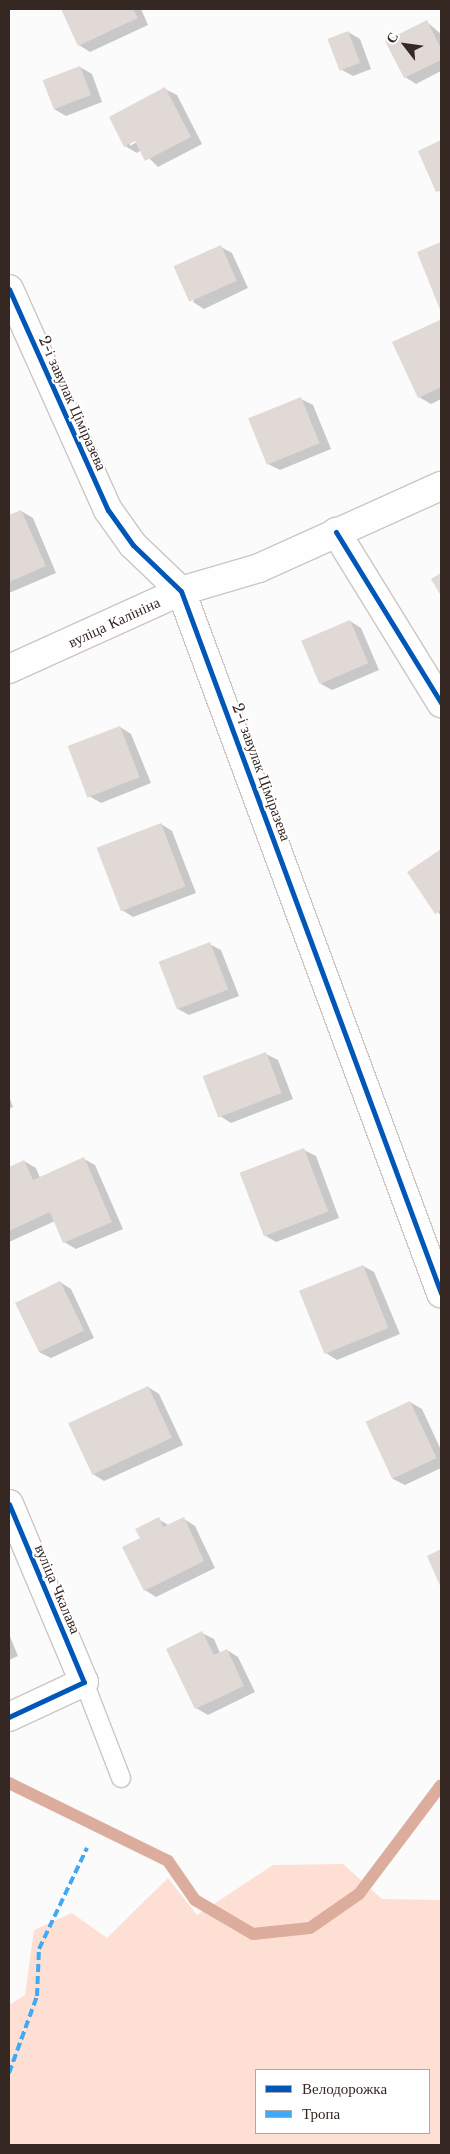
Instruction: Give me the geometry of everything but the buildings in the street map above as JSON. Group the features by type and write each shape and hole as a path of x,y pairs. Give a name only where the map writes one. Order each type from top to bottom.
{"street":[{"name":"2-і завулак Ціміразева","path":"9,289 108,510 133,545 182,591 441,1293"},
{"name":"вуліца Калініна","path":"9,669 182,591 259,568 441,486"},
{"path":"336,532 441,703"},
{"name":"вуліца Чкалава","path":"9,1504 84,1682"},
{"path":"9,1717 84,1682"}],"lane":[{"path":"84,1682 121,1778"}],"shaded area":[{"path":"343,1864 382,1899 441,1900 441,2145 9,2145 9,2005 25,1995 34,1930 72,1913 107,1938 168,1878 197,1915 273,1865"}],"waterway":[{"path":"9,1783 168,1861 195,1900 253,1934 310,1928 359,1894 441,1785"}],"marked path":[{"path":"9,2073 37,1996 39,1949 87,1848"}],"cycle path":[{"path":"9,289 108,510 133,545 181,591 441,1293"},
{"path":"336,532 441,703"},
{"path":"9,1504 84,1682 9,1717"}]}
